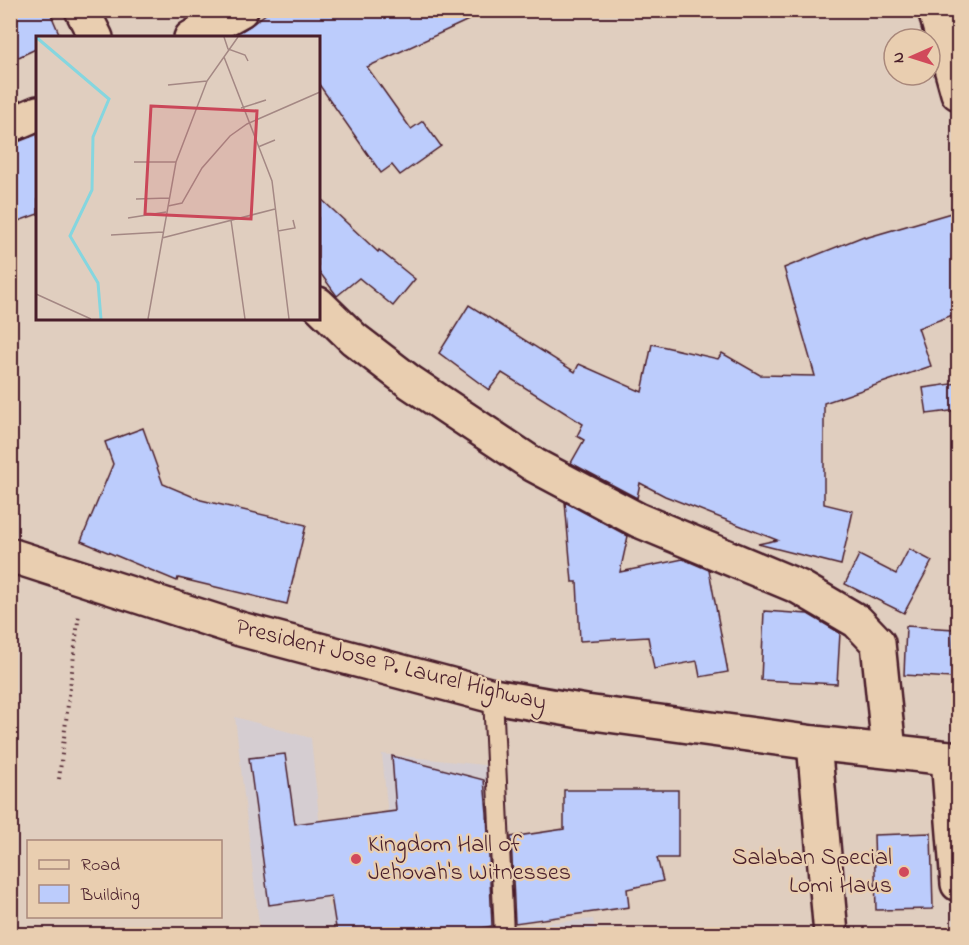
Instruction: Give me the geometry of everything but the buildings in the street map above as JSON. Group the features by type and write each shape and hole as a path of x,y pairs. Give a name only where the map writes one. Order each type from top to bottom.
{"main road":[{"path":"82,10 95,36"},
{"path":"195,36 242,10"},
{"path":"935,10 958,93"},
{"path":"10,125 36,114"},
{"path":"320,306 354,339 410,382 534,465 638,520 799,586 857,621 878,643 889,751"},
{"name":"President Jose P. Laurel Highway","path":"10,555 240,629 493,696 597,714 814,743 953,758"},
{"path":"814,743 831,934"},
{"path":"953,758 958,884"}],"lane":[{"path":"493,696 504,934"}],"path":[{"path":"59,778 83,579"}],"shaded area":[{"path":"235,717 311,738 328,907 396,899 382,754 502,767 513,926 593,919 596,934 260,934"}],"place":[{"name":"Kingdom Hall of Jehovah's Witnesses","path":"356,859"},
{"name":"Salaban Special Lomi Haus","path":"904,872"}]}
